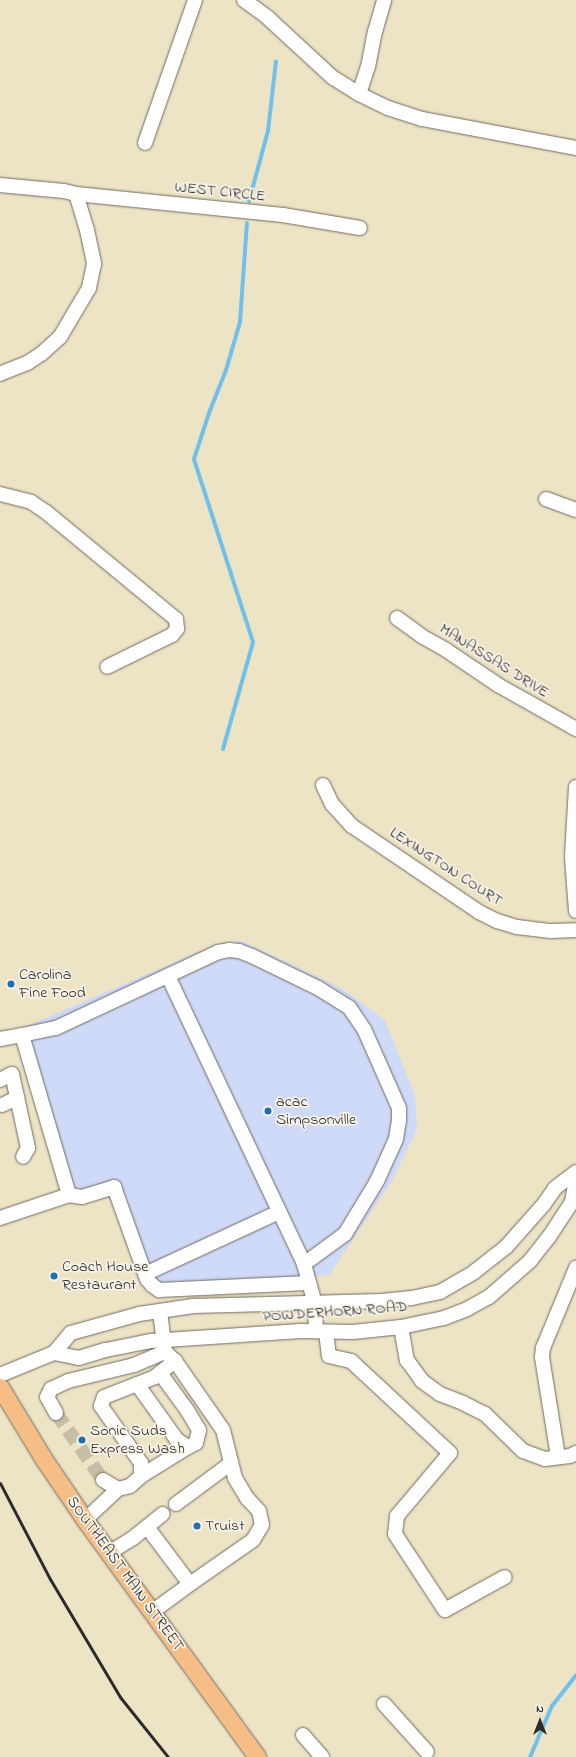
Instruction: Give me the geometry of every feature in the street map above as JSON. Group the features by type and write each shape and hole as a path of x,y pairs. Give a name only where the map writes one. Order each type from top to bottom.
{"main road":[{"name":"SOUTHEAST MAIN STREET","path":"0,1387 43,1458 85,1520 257,1757"}],"street":[{"path":"145,143 195,0"},
{"path":"244,0 267,17 332,77 359,94 388,108 422,120 576,148"},
{"path":"359,94 368,67 375,32 384,0"},
{"name":"WEST CIRCLE","path":"0,185 283,215 360,228"},
{"path":"0,374 28,363 50,347 67,328 89,288 93,272 93,257 76,194"},
{"path":"0,494 31,502 46,512 176,619 177,629 172,635 107,668"},
{"path":"546,499 576,510"},
{"name":"MANASSAS DRIVE","path":"397,618 423,637 446,650 498,685 559,721 576,729"},
{"name":"LEXINGTON COURT","path":"323,785 332,804 352,826 479,912 497,921 517,927 551,931 576,930"},
{"path":"576,787 572,857 576,911"},
{"path":"0,1039 56,1028 218,952 229,950 239,951 318,988 349,1007 364,1028 398,1108 399,1120 396,1139 377,1181 345,1234 304,1264"},
{"path":"168,976 304,1264 329,1356 352,1361 450,1453 397,1516 396,1534 445,1610 505,1577"},
{"path":"22,1035 69,1195"},
{"path":"0,1080 12,1074 28,1148 23,1156"},
{"path":"2,1105 17,1098"},
{"name":"POWDERHORN ROAD","path":"0,1375 54,1353 71,1333 139,1314 209,1306 315,1304 412,1298 440,1292 474,1272 506,1247 544,1204 555,1188 576,1172"},
{"name":"POWDERHORN ROAD","path":"54,1353 79,1358 106,1350 168,1351 321,1331 353,1332 401,1327 444,1318 467,1309 489,1297 530,1261 574,1202 576,1180"},
{"path":"0,1218 69,1195 82,1197 114,1187 145,1274 152,1285 159,1290 308,1283"},
{"path":"145,1274 279,1212"},
{"path":"558,1457 542,1357 543,1348 576,1268"},
{"path":"152,1612 254,1540 262,1524 259,1511 247,1498 235,1478 223,1430 168,1351 160,1311"},
{"path":"401,1327 407,1360 422,1381 440,1394 463,1403 484,1414 523,1451 545,1459 570,1456 576,1453"},
{"path":"141,1476 141,1463 101,1406 104,1396 137,1384 160,1373 168,1351"},
{"path":"56,1413 48,1397 51,1389 68,1381 134,1365 168,1351"},
{"path":"85,1520 118,1489 130,1486 141,1476 196,1443 199,1430 187,1410 160,1373"},
{"path":"137,1384 177,1440 188,1447"},
{"path":"176,1504 231,1463"},
{"path":"103,1480 118,1489"},
{"path":"109,1553 163,1514"},
{"path":"147,1527 190,1584"},
{"path":"384,1704 427,1755"},
{"path":"303,1735 322,1757"}],"shaded area":[{"path":"241,941 341,988 385,1020 415,1096 417,1129 392,1181 329,1275 163,1290 109,1198 68,1187 13,1032 210,947"}],"waterway":[{"path":"249,201 268,131 276,61"},
{"path":"223,749 253,642 194,459 209,413 226,370 240,322 247,223"},
{"path":"530,1757 552,1706 576,1675"}],"tunnel":[{"path":"56,1413 103,1480"}],"railway":[{"path":"0,1483 50,1579 120,1697 168,1757"}],"place":[{"name":"Carolina Fine Food","path":"11,984"},
{"name":"acac Simpsonville","path":"268,1111"},
{"name":"Coach House Restaurant","path":"54,1276"},
{"name":"Sonic Suds Express Wash","path":"82,1440"},
{"name":"Truist","path":"197,1526"}]}
